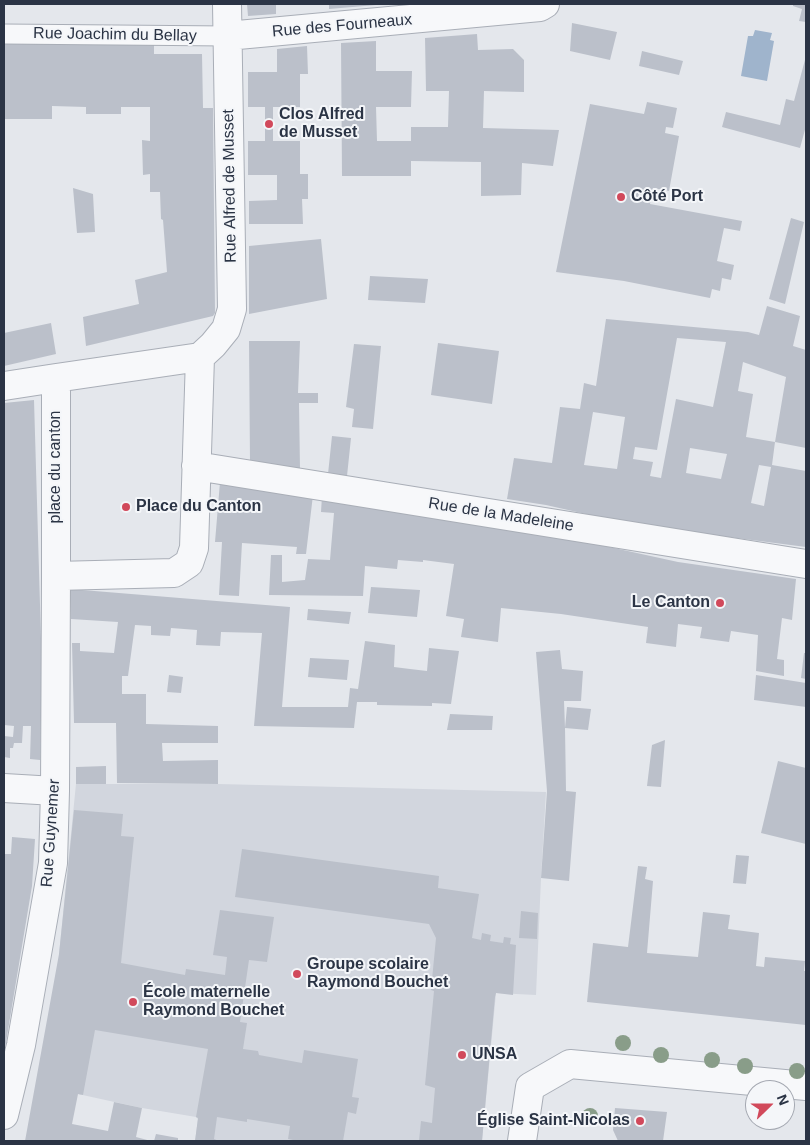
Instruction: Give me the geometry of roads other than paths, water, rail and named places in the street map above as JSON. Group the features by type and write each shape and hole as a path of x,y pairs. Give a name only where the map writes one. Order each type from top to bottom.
{"street":[{"name":"Rue Alfred de Musset","path":"200,357 226,329 232,309 227,4"},
{"name":"Rue des Fourneaux","path":"227,36 540,8 545,4"},
{"path":"4,386 200,357 194,548 189,563 174,573 56,576"},
{"name":"place du canton","path":"56,378 56,576"},
{"name":"Rue de la Madeleine","path":"196,466 806,564"},
{"name":"Rue Guynemer","path":"4,1115 21,1045 53,863 56,576"},
{"path":"4,788 55,791"},
{"path":"522,1141 530,1087 570,1064 806,1086"}],"lane":[{"name":"Rue Joachim du Bellay","path":"4,34 227,36"}],"water":[{"path":"755,30 772,33 770,40 774,41 767,81 741,76 748,36 753,36"}],"place":[{"name":"Clos Alfred de Musset","path":"269,124"},
{"name":"Côté Port","path":"621,197"},
{"name":"Place du Canton","path":"126,507"},
{"name":"Le Canton","path":"720,603"},
{"name":"Groupe scolaire Raymond Bouchet","path":"297,974"},
{"name":"École maternelle Raymond Bouchet","path":"133,1002"},
{"name":"UNSA","path":"462,1055"},
{"name":"Église Saint-Nicolas","path":"640,1121"}]}
